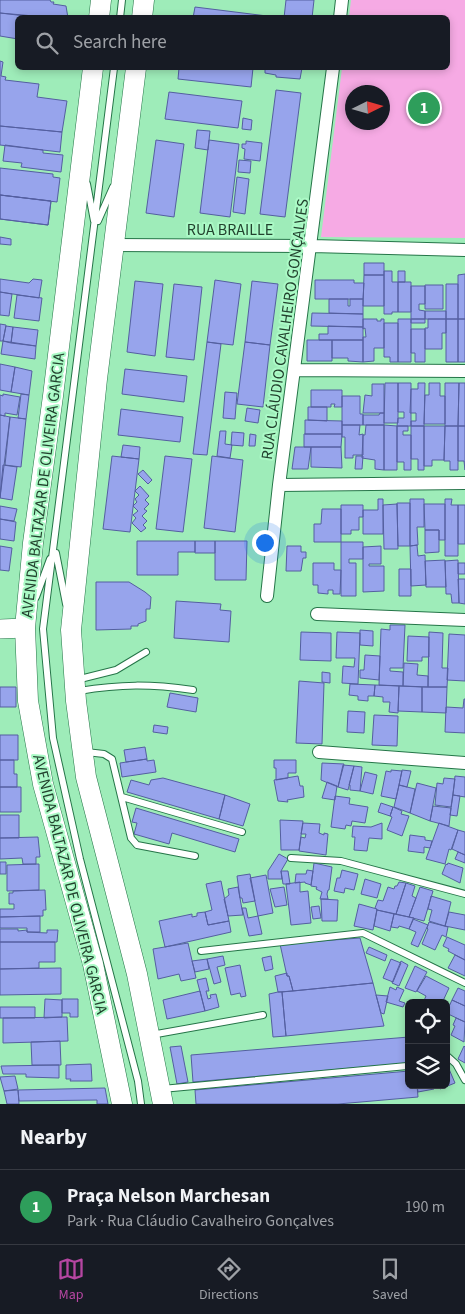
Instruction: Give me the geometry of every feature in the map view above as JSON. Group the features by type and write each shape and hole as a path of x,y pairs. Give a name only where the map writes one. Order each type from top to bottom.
{"main road":[{"path":"99,15 101,0"},
{"path":"142,15 144,0"},
{"name":"AVENIDA BALTAZAR DE OLIVEIRA GARCIA","path":"93,70 33,543 25,628 28,701 43,784 93,964 122,1104"},
{"path":"136,70 97,379 71,630 74,686 86,777 137,974 162,1097"}],"street":[{"path":"340,15 342,0"},
{"name":"RUA CLÁUDIO CAVALHEIRO GONÇALVES","path":"267,596 279,485 334,70"},
{"name":"RUA BRAILLE","path":"114,245 312,246 465,250"},
{"path":"295,370 465,372"},
{"path":"279,485 465,483"},
{"path":"317,614 465,620"},
{"path":"0,629 25,628"},
{"path":"319,752 465,763"}],"lane":[{"path":"120,15 122,0"},
{"path":"114,70 43,629 53,738 80,859 138,1081 141,1104"},
{"path":"82,158 95,227"},
{"path":"95,227 124,163"},
{"path":"25,628 54,546"},
{"path":"54,546 71,630"},
{"path":"74,686 116,670 146,652"},
{"path":"74,686 105,687 142,684 193,690"},
{"path":"82,751 104,754 112,759 131,838 137,845 195,856"},
{"path":"122,798 242,832"},
{"path":"292,858 341,861 465,894"},
{"path":"201,950 363,933 465,983"},
{"path":"150,1035 263,1015"},
{"path":"450,1059 456,1064 465,1080"},
{"path":"162,1097 405,1066"}],"shaded area":[{"path":"351,0 465,0 465,238 321,237 342,70 450,70 450,15 349,15"}],"building":[{"path":"0,0 50,0 54,2 53,4 66,6 68,15 17,15 0,13"},
{"path":"286,0 314,0 312,15 284,15"},
{"path":"195,7 259,15 194,15"},
{"path":"0,13 23,15 15,15 15,38 0,36"},
{"path":"0,61 3,62 1,76 6,77 5,80 39,84 37,97 67,101 62,132 0,126"},
{"path":"179,70 253,70 251,87 178,79"},
{"path":"265,70 302,70 300,79 276,77 276,75 265,73"},
{"path":"276,90 301,93 285,217 260,214"},
{"path":"169,92 242,101 238,128 165,119"},
{"path":"243,118 252,120 251,130 242,129"},
{"path":"0,126 62,132 60,152 0,145"},
{"path":"197,130 210,131 208,150 195,148"},
{"path":"156,140 184,144 174,217 146,213"},
{"path":"209,140 239,144 230,217 200,213"},
{"path":"246,141 262,143 260,161 244,159 245,149 242,148 242,144 246,144"},
{"path":"5,145 43,150 43,153 63,155 61,172 21,167 22,163 3,161"},
{"path":"239,160 251,161 250,173 238,172"},
{"path":"0,168 53,174 53,177 60,178 57,202 0,195"},
{"path":"237,177 249,179 245,214 233,212"},
{"path":"0,195 51,201 48,225 0,219"},
{"path":"0,195 51,201 48,225 0,219"},
{"path":"0,237 11,239 11,245 0,244"},
{"path":"364,263 384,263 384,275 364,275"},
{"path":"384,271 392,271 392,282 398,282 398,312 392,312 392,314 384,314"},
{"path":"398,271 405,271 405,282 398,282"},
{"path":"465,274 465,319 458,319 458,275"},
{"path":"364,275 384,275 384,306 363,306"},
{"path":"0,279 29,283 33,279 42,280 39,298 0,292"},
{"path":"215,280 241,284 233,345 207,342"},
{"path":"315,280 354,280 354,283 364,283 363,299 315,299"},
{"path":"135,281 163,284 155,356 127,352"},
{"path":"252,281 278,284 270,345 245,342"},
{"path":"398,282 411,282 411,312 398,312"},
{"path":"174,284 202,287 194,360 166,357"},
{"path":"446,284 458,284 458,319 446,319"},
{"path":"425,285 443,285 443,309 425,309"},
{"path":"411,286 425,286 425,304 419,304 419,310 425,311 425,319 411,319"},
{"path":"0,292 12,294 9,316 0,315"},
{"path":"17,295 42,298 39,321 14,318"},
{"path":"329,299 348,299 348,306 350,306 350,299 363,299 363,314 329,313"},
{"path":"425,311 446,311 446,319 425,319"},
{"path":"312,313 363,314 363,327 311,326"},
{"path":"363,319 377,319 377,321 381,321 381,319 384,319 384,348 374,348 374,361 363,362 363,337 366,337 365,328 363,329"},
{"path":"398,319 411,319 411,362 398,362"},
{"path":"411,319 425,319 425,323 411,323"},
{"path":"428,319 446,319 446,333 442,333 442,349 425,349 425,328 428,328"},
{"path":"446,319 458,319 458,362 446,362"},
{"path":"458,319 465,319 465,362 458,362"},
{"path":"384,323 398,323 398,362 390,362 390,357 384,357"},
{"path":"0,324 6,325 3,341 0,341"},
{"path":"6,326 13,327 11,343 3,341"},
{"path":"328,326 363,327 363,340 319,340 319,334 328,334"},
{"path":"13,327 38,330 36,346 11,343"},
{"path":"411,329 425,329 425,362 415,362 415,353 411,353"},
{"path":"307,340 332,340 332,361 307,361"},
{"path":"332,340 363,340 363,362 348,361 348,358 332,358"},
{"path":"3,341 36,346 35,359 1,354"},
{"path":"207,342 221,344 207,455 193,454"},
{"path":"245,342 270,345 263,407 237,404"},
{"path":"0,364 15,367 11,392 0,390"},
{"path":"15,367 32,371 29,395 11,392"},
{"path":"125,369 187,376 184,402 122,394"},
{"path":"385,383 398,383 398,423 384,423"},
{"path":"398,383 411,383 411,426 397,426 398,418 404,418 404,412 398,412"},
{"path":"418,383 425,383 424,426 411,426 411,421 416,421 416,413 410,413 411,389 418,389"},
{"path":"429,383 440,383 440,396 445,396 445,424 424,424 425,395 429,395"},
{"path":"445,383 459,383 458,426 445,426"},
{"path":"459,383 465,383 465,426 458,426"},
{"path":"372,384 384,384 384,413 363,413 365,395 372,396"},
{"path":"311,390 342,390 342,407 334,407 335,404 331,404 331,407 311,407"},
{"path":"225,392 237,393 235,419 223,418"},
{"path":"3,394 20,397 17,415 5,413 5,416 0,415 0,395 3,396"},
{"path":"21,394 29,395 26,419 18,418"},
{"path":"342,396 360,396 360,414 363,414 363,425 342,425"},
{"path":"308,407 327,407 327,421 308,420"},
{"path":"247,408 260,410 258,423 245,421"},
{"path":"121,409 183,417 180,442 118,435"},
{"path":"384,413 384,425 363,425 363,415 379,415"},
{"path":"0,415 10,417 0,498"},
{"path":"10,417 26,419 21,467 5,465"},
{"path":"305,420 342,421 342,434 305,434"},
{"path":"342,425 360,425 359,435 363,434 363,455 353,455 353,458 345,458 345,437 342,437"},
{"path":"366,425 384,425 384,470 375,469 375,460 362,458 363,435 365,435"},
{"path":"384,425 397,426 397,470 384,470"},
{"path":"397,426 408,426 408,431 403,431 403,435 411,435 411,470 404,470 404,462 397,462"},
{"path":"411,426 424,426 424,470 418,470 418,459 411,459"},
{"path":"424,426 445,426 444,460 432,460 432,466 424,466"},
{"path":"445,426 458,426 458,470 450,470 450,461 444,461"},
{"path":"458,426 465,426 465,470 464,461 458,461"},
{"path":"220,431 226,431 225,444 232,445 230,458 217,456"},
{"path":"232,432 244,433 243,446 231,445"},
{"path":"250,434 256,435 255,446 249,446"},
{"path":"304,434 342,434 341,447 304,447"},
{"path":"123,445 140,447 139,459 121,457"},
{"path":"295,447 311,447 308,469 292,469"},
{"path":"311,447 341,447 342,468 311,467"},
{"path":"112,456 139,459 130,532 103,529"},
{"path":"165,456 192,459 183,532 156,529"},
{"path":"212,456 243,460 235,532 204,528"},
{"path":"356,456 363,456 362,469 355,469"},
{"path":"3,465 17,467 12,500 0,498"},
{"path":"143,470 152,480 148,484 138,474"},
{"path":"140,486 149,496 145,500 149,504 144,509 147,511 142,516 147,521 143,525 146,528 141,532 132,523 136,518 133,515 138,511 133,506 137,502 135,499 139,495 135,491"},
{"path":"378,499 383,499 383,534 363,534 363,510 378,510"},
{"path":"410,499 424,499 424,527 417,527 418,545 410,546"},
{"path":"445,499 452,499 451,505 458,505 458,556 445,556"},
{"path":"397,503 410,503 410,546 398,546"},
{"path":"397,504 398,549 384,549 383,505"},
{"path":"424,504 445,504 445,540 439,540 439,530 425,530"},
{"path":"341,505 363,505 363,517 359,517 359,530 351,530 351,534 341,534"},
{"path":"458,505 465,505 465,544 458,544"},
{"path":"0,506 17,509 14,521 0,519"},
{"path":"322,509 341,509 341,542 314,542 314,524 321,524"},
{"path":"0,519 16,522 14,541 0,539"},
{"path":"425,530 439,530 439,552 425,553"},
{"path":"137,541 195,541 195,552 178,552 178,575 137,575"},
{"path":"195,541 215,541 215,553 195,553"},
{"path":"215,541 247,541 246,580 215,580"},
{"path":"341,542 363,542 363,559 349,559 349,563 356,563 356,596 341,596"},
{"path":"417,545 418,556 425,555 426,585 411,586 410,546"},
{"path":"0,546 12,548 9,571 0,570"},
{"path":"287,546 301,546 301,552 306,552 306,558 303,558 301,571 286,571"},
{"path":"381,546 381,564 369,564 369,566 384,566 384,591 363,592 363,547"},
{"path":"445,560 446,587 426,587 425,561"},
{"path":"458,560 459,603 452,603 451,594 446,594 445,561"},
{"path":"313,563 334,563 334,570 341,570 340,594 333,594 333,590 328,590 328,594 318,593 318,585 313,585"},
{"path":"458,563 465,563 465,574 458,574"},
{"path":"399,569 411,569 411,596 399,596"},
{"path":"458,579 465,579 465,604 459,603"},
{"path":"96,582 129,582 145,592 151,597 150,609 146,609 146,621 138,624 138,626 131,626 131,629 96,630"},
{"path":"176,601 221,604 220,610 231,611 229,642 174,638"},
{"path":"390,625 405,625 403,668 390,668 390,671 403,672 403,686 379,685 381,629 390,630"},
{"path":"360,630 373,631 373,646 360,645"},
{"path":"301,632 331,633 331,661 300,660"},
{"path":"337,632 360,633 358,684 342,683 343,666 354,667 355,658 336,658"},
{"path":"429,632 443,633 442,668 448,668 447,687 428,687"},
{"path":"449,634 465,635 465,681 447,680"},
{"path":"408,636 429,637 429,657 422,657 422,661 407,661"},
{"path":"365,655 380,656 379,680 360,678 360,670 364,670"},
{"path":"404,663 418,664 417,675 428,676 428,687 403,686"},
{"path":"322,672 330,673 330,683 322,682"},
{"path":"299,681 324,683 322,744 296,743"},
{"path":"350,684 375,685 374,696 368,696 368,701 358,700 358,696 349,695"},
{"path":"375,685 399,686 398,713 389,712 390,702 383,702 383,697 374,696"},
{"path":"399,686 422,687 422,712 398,711"},
{"path":"0,687 16,687 16,707 0,707"},
{"path":"422,687 447,687 446,713 422,712"},
{"path":"170,693 198,698 196,712 167,707"},
{"path":"464,699 465,733 445,732 446,707 463,708"},
{"path":"348,711 365,712 364,733 347,732"},
{"path":"374,715 398,716 397,746 372,745"},
{"path":"154,725 168,727 167,734 153,732"},
{"path":"0,735 18,735 18,760 0,760"},
{"path":"145,747 147,759 126,762 124,750"},
{"path":"147,759 147,761 154,760 156,772 122,777 120,763"},
{"path":"0,760 14,760 14,774 17,774 17,787 0,787"},
{"path":"274,760 296,760 296,773 288,773 288,778 276,780"},
{"path":"322,763 344,764 338,787 321,780"},
{"path":"343,765 354,766 348,790 338,787"},
{"path":"354,766 362,767 360,791 350,790 349,785"},
{"path":"391,770 402,771 396,799 381,796 386,771 391,772"},
{"path":"402,770 411,771 407,787 399,785"},
{"path":"365,772 377,775 373,794 360,791"},
{"path":"298,776 300,786 303,786 304,797 287,800 288,802 278,801 274,780"},
{"path":"455,776 465,777 465,797 453,795"},
{"path":"163,778 225,795 219,819 127,792 131,780 149,785 151,780"},
{"path":"444,778 455,779 451,807 435,805 437,783 443,784"},
{"path":"327,782 337,786 335,800 322,798"},
{"path":"417,783 436,788 430,821 410,813"},
{"path":"399,785 415,789 410,813 394,807"},
{"path":"0,787 21,787 21,812 0,812"},
{"path":"225,795 250,804 243,826 219,819"},
{"path":"453,795 460,796 457,816 450,815"},
{"path":"335,796 350,798 349,804 368,807 365,823 352,821 351,826 346,825 345,829 331,827"},
{"path":"381,803 393,807 390,816 378,812"},
{"path":"433,806 451,808 449,826 430,821"},
{"path":"393,807 402,811 401,814 409,816 402,836 387,830 392,817 390,816"},
{"path":"136,808 239,839 235,852 172,833 169,844 134,834 137,823 132,822"},
{"path":"0,815 19,815 19,838 0,838"},
{"path":"280,820 303,821 299,850 281,850"},
{"path":"303,823 320,824 319,833 328,834 326,855 299,851 301,837 305,838 306,834 301,834"},
{"path":"382,823 382,839 369,838 367,851 354,850 355,837 352,837 353,826 371,827"},
{"path":"439,823 458,830 451,850 449,849 445,864 426,859"},
{"path":"458,830 465,832 465,855 452,849"},
{"path":"410,835 425,837 425,840 432,841 430,848 424,847 424,853 408,851"},
{"path":"38,837 40,857 36,857 36,864 23,864 22,858 0,859 0,838"},
{"path":"458,852 465,855 465,863 455,859"},
{"path":"279,854 288,859 281,871 282,879 268,879 268,871"},
{"path":"0,862 6,862 6,874 0,874"},
{"path":"314,863 332,867 327,894 328,899 320,899 322,892 316,889 317,887 311,886"},
{"path":"448,863 463,868 460,883 442,874"},
{"path":"39,864 39,890 7,891 7,865"},
{"path":"307,870 313,871 311,885 305,882 295,883 296,874 306,874"},
{"path":"342,870 358,874 354,890 345,888 344,893 334,891 337,878 340,878"},
{"path":"281,871 288,871 290,884 283,884"},
{"path":"250,874 255,901 243,903 242,898 240,898 237,876"},
{"path":"266,875 273,913 258,916 250,878"},
{"path":"365,879 381,884 377,898 361,894"},
{"path":"221,881 229,921 208,925 205,912 212,910 206,884"},
{"path":"300,882 300,892 308,891 311,923 291,925 286,884"},
{"path":"399,882 406,883 396,914 377,910 375,908 378,900 383,901 388,887 394,889"},
{"path":"406,883 415,886 412,896 416,898 409,917 396,914"},
{"path":"238,887 243,915 228,916 224,899 229,895 228,889"},
{"path":"284,887 287,905 275,907 270,889"},
{"path":"420,887 433,891 424,921 409,917"},
{"path":"45,890 46,910 43,910 43,916 0,917 0,909 14,909 14,904 9,904 9,893 13,893 13,891"},
{"path":"431,896 451,902 445,926 429,921 432,910 428,909"},
{"path":"321,899 338,900 337,921 322,921"},
{"path":"359,904 377,909 373,930 354,926"},
{"path":"319,906 321,918 313,919 311,907"},
{"path":"242,908 246,908 248,918 258,916 262,934 249,936"},
{"path":"377,910 394,914 390,931 374,926"},
{"path":"205,912 208,925 229,921 231,932 165,947 159,921 192,914 192,917 197,916 197,913"},
{"path":"449,912 465,915 465,930 445,926"},
{"path":"394,914 414,918 409,929 399,926 398,928 391,927"},
{"path":"40,916 40,932 27,932 27,928 0,928 0,917"},
{"path":"413,919 428,925 418,947 411,944 416,932 409,929"},
{"path":"429,922 448,927 446,937 442,935 435,950 422,944"},
{"path":"0,929 18,929 18,931 27,930 27,932 47,933 47,930 58,930 57,942 0,942"},
{"path":"447,937 465,945 465,960 448,951 449,949 443,946"},
{"path":"360,938 373,983 293,991 289,976 287,976 280,944"},
{"path":"0,942 55,942 55,962 39,962 39,968 0,969"},
{"path":"188,943 196,978 181,981 179,974 158,979 153,949"},
{"path":"369,947 387,955 385,961 366,953"},
{"path":"455,955 465,960 465,976 448,968"},
{"path":"223,956 225,965 217,967 221,982 214,984 207,959"},
{"path":"271,956 273,969 265,971 262,958"},
{"path":"207,959 209,969 195,972 192,961"},
{"path":"391,959 401,963 393,982 383,978"},
{"path":"401,961 408,965 399,986 392,983"},
{"path":"240,965 246,996 241,997 240,993 231,995 225,968"},
{"path":"415,966 427,972 416,992 405,988"},
{"path":"61,968 61,994 0,995 0,969"},
{"path":"287,973 293,991 278,992 275,976"},
{"path":"426,976 449,988 444,999 425,999 426,996 417,991"},
{"path":"206,978 209,991 206,991 208,999 211,998 210,995 216,994 219,1007 205,1011 197,980"},
{"path":"373,983 384,1026 286,1036 282,992"},
{"path":"390,987 396,990 397,987 404,990 399,1001 405,1003 403,1007 386,1002"},
{"path":"458,988 465,991 465,1006 452,1000"},
{"path":"200,991 205,1011 167,1019 163,1000"},
{"path":"282,992 286,1036 273,1037 269,994"},
{"path":"376,995 388,996 384,1014 381,1013"},
{"path":"45,999 62,1000 62,1017 44,1018"},
{"path":"62,999 78,999 78,1017 70,1017 70,1013 62,1013"},
{"path":"452,1000 465,1006 465,1022 450,1015"},
{"path":"0,1007 35,1007 35,1018 0,1018"},
{"path":"67,1017 68,1041 3,1043 3,1018"},
{"path":"456,1018 465,1022 464,1042 451,1035"},
{"path":"405,1037 405,1063 193,1082 191,1055"},
{"path":"60,1041 61,1065 32,1065 31,1042"},
{"path":"181,1046 188,1082 177,1084 170,1047"},
{"path":"465,1047 465,1063 458,1059"},
{"path":"91,1064 92,1081 70,1081 71,1079 66,1079 66,1065"},
{"path":"59,1065 59,1078 26,1077 26,1074 3,1074 1,1066"},
{"path":"405,1071 405,1089 417,1089 418,1097 338,1104 196,1104 195,1090"},
{"path":"450,1071 455,1083 450,1085"},
{"path":"15,1076 18,1089 4,1091 0,1077"},
{"path":"105,1088 108,1104 97,1104 97,1100 19,1101 18,1090"},
{"path":"418,1089 434,1089 418,1092"},
{"path":"18,1090 19,1104 7,1104 4,1091"}],"place":[{"name":"Praça Nelson Marchesan","path":"424,108"}]}
